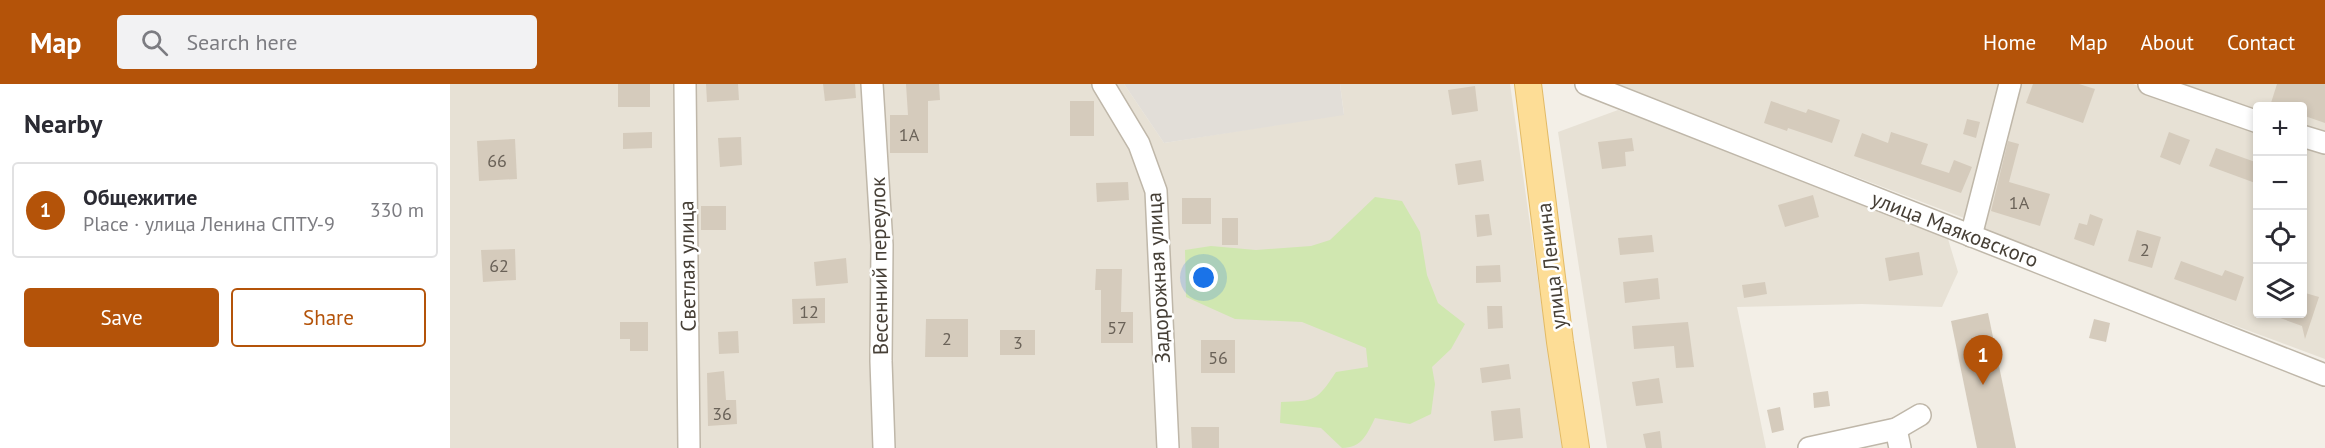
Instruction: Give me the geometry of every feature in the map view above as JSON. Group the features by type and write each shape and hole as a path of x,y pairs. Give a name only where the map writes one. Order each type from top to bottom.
{"main road":[{"name":"улица Ленина","path":"1528,84 1560,342 1576,448"}],"street":[{"name":"Светлая улица","path":"685,84 689,448"},
{"name":"Весенний переулок","path":"872,84 882,245 881,361 884,448"},
{"name":"Задорожная улица","path":"1103,84 1139,144 1156,191 1168,448"},
{"name":"улица Маяковского","path":"1586,84 2325,375"},
{"path":"1971,236 2010,84"},
{"path":"2149,84 2253,120"},
{"path":"2307,138 2325,143"},
{"path":"1809,448 1898,439 1920,415"}],"shaded area":[{"path":"450,84 1124,84 1164,143 1344,114 1340,84 1510,84 1562,448 450,448"},
{"path":"1124,84 1340,84 1344,115 1164,143"},
{"path":"1613,84 1998,84 1972,200 1964,218"},
{"path":"2015,84 2133,84 2253,128 2253,318 2307,318 2307,146 2325,153 2325,359 1977,230"},
{"path":"2168,84 2325,84 2325,132 2307,126 2307,102 2253,102 2253,110"},
{"path":"1618,110 1828,186 1948,239 1958,272 1942,307 1862,304 1737,307 1766,448 1607,448 1558,132"}],"green space":[{"path":"1375,197 1402,201 1420,232 1427,275 1438,303 1465,324 1451,349 1432,367 1435,384 1431,414 1410,424 1375,418 1359,443 1342,448 1321,428 1280,423 1281,402 1314,398 1324,389 1336,372 1368,367 1366,348 1302,322 1235,319 1186,297 1185,250 1211,246 1256,250 1311,246 1330,240"}],"building":[{"path":"618,84 650,84 650,107 618,107"},
{"path":"706,84 738,84 739,100 707,102"},
{"path":"823,84 855,84 856,98 825,101"},
{"path":"906,84 939,84 940,100 928,101 928,153 890,153 890,115 908,115"},
{"path":"2033,84 2079,84 2095,89 2083,123 2026,103"},
{"path":"2277,84 2325,84 2325,123 2307,117 2307,102 2271,102"},
{"path":"1475,86 1478,111 1452,115 1448,90"},
{"path":"1070,101 1094,101 1094,136 1070,136"},
{"path":"1771,101 1806,113 1808,109 1840,120 1832,143 1788,128 1787,131 1764,123"},
{"path":"1967,119 1980,122 1976,138 1963,134"},
{"path":"652,132 652,148 623,149 623,133"},
{"path":"1891,132 1928,144 1921,164 1949,173 1954,160 1972,167 1961,193 1854,156 1862,133 1888,143"},
{"path":"2169,132 2190,140 2180,165 2160,157"},
{"path":"741,137 742,165 720,167 718,138"},
{"path":"1632,138 1634,151 1625,152 1626,166 1602,169 1598,142"},
{"path":"515,139 517,179 479,181 477,141"},
{"path":"2008,141 2019,144 2009,182 2050,194 2040,226 1991,211"},
{"path":"2216,148 2253,161 2253,182 2209,166"},
{"path":"1481,160 1484,181 1458,185 1455,164"},
{"path":"1128,182 1129,200 1097,202 1096,183"},
{"path":"1813,195 1819,217 1785,227 1778,205"},
{"path":"1182,198 1211,198 1211,224 1182,224"},
{"path":"701,206 726,206 726,230 701,230"},
{"path":"1489,214 1492,235 1477,237 1475,215"},
{"path":"2090,214 2103,219 2094,246 2074,239 2079,223 2087,225"},
{"path":"1222,218 1238,218 1238,245 1222,245"},
{"path":"2137,230 2161,237 2152,268 2128,261"},
{"path":"1652,235 1654,252 1620,255 1618,238"},
{"path":"515,249 516,280 483,282 481,250"},
{"path":"1919,252 1923,275 1889,281 1885,258"},
{"path":"846,258 848,283 816,286 814,262"},
{"path":"2181,261 2222,276 2225,270 2244,277 2236,301 2174,279"},
{"path":"1500,265 1501,282 1476,283 1476,266"},
{"path":"1096,269 1122,269 1121,312 1133,312 1133,343 1101,343 1101,290 1095,290"},
{"path":"1658,278 1660,299 1625,303 1623,282"},
{"path":"1765,282 1767,294 1744,298 1742,285"},
{"path":"2307,293 2319,297 2305,339 2302,326 2280,318 2307,318"},
{"path":"825,298 825,323 793,324 792,299"},
{"path":"1487,306 1502,306 1503,328 1488,329"},
{"path":"1988,313 2016,448 1977,448 1951,321"},
{"path":"926,319 968,319 968,357 925,357"},
{"path":"2094,319 2110,323 2106,342 2089,338"},
{"path":"620,322 648,322 648,351 630,351 630,339 620,339"},
{"path":"1688,322 1694,367 1676,368 1674,346 1634,349 1632,326"},
{"path":"1000,330 1035,330 1035,355 1000,355"},
{"path":"738,331 739,353 719,354 718,332"},
{"path":"1201,340 1235,340 1235,373 1201,373"},
{"path":"1509,364 1511,379 1482,383 1480,368"},
{"path":"724,371 726,400 736,400 737,424 708,426 707,373"},
{"path":"1659,378 1663,403 1636,406 1632,382"},
{"path":"1828,391 1830,406 1814,408 1813,393"},
{"path":"1780,407 1784,430 1772,433 1767,410"},
{"path":"1520,408 1523,438 1494,441 1491,411"},
{"path":"1191,427 1219,427 1219,448 1192,448"},
{"path":"1660,431 1662,448 1646,448 1643,434"}],"place":[{"name":"Общежитие","path":"1983,385"}]}
